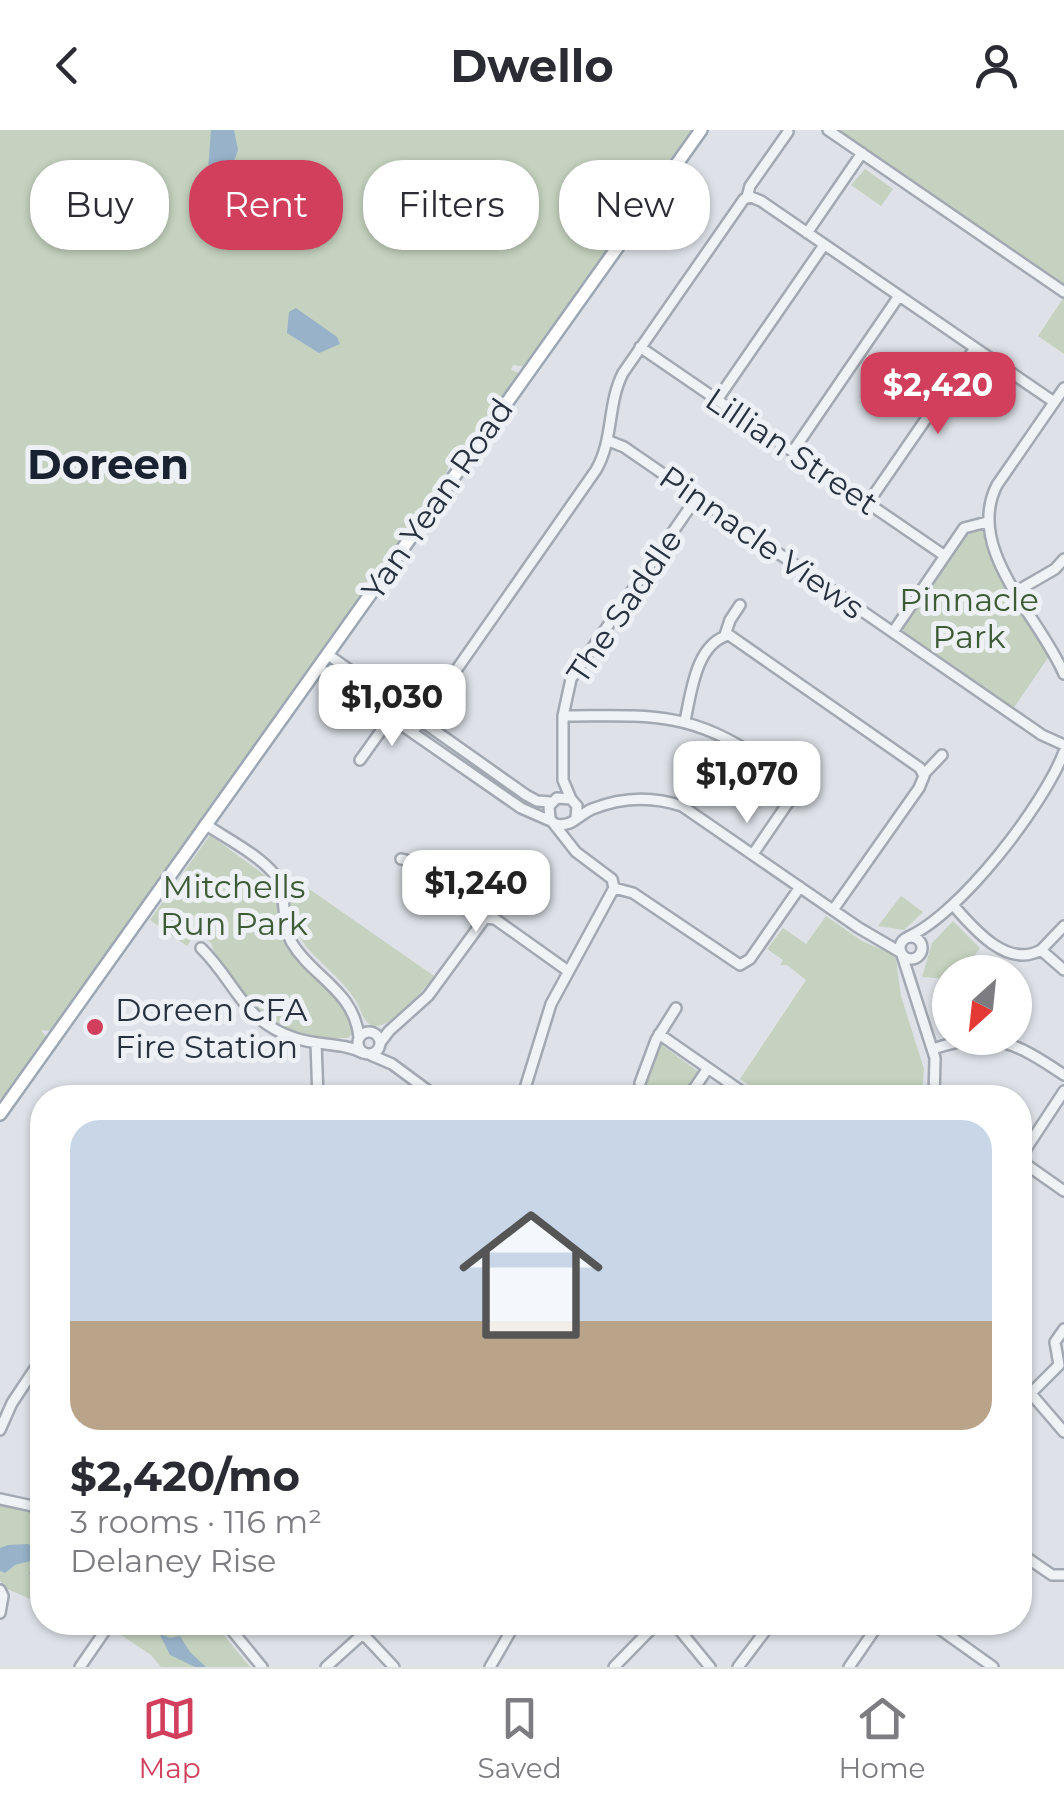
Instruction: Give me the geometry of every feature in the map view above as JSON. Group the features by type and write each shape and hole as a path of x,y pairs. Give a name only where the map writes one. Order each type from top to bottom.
{"main road":[{"name":"Yan Yean Road","path":"1,1112 702,130"}],"street":[{"path":"828,130 1064,292"},
{"path":"413,732 596,470 609,441 616,388 788,132"},
{"path":"807,232 862,154"},
{"path":"747,198 760,201 807,232 1054,402"},
{"path":"717,400 824,244"},
{"path":"792,452 899,296"},
{"name":"Lillian Street","path":"640,347 945,556"},
{"path":"868,504 975,348"},
{"path":"1063,671 993,550 987,522 997,485 1064,388"},
{"name":"Pinnacle Views","path":"609,441 624,447 1042,736 1064,744"},
{"name":"The Saddle","path":"572,800 563,780 566,694 577,668 697,497"},
{"path":"893,632 967,526 987,522"},
{"path":"1017,591 1055,569 1064,559"},
{"path":"725,636 740,606"},
{"path":"684,721 698,667 716,641 732,636 917,765 924,774"},
{"path":"327,654 532,799 552,802"},
{"path":"318,667 522,808 554,823 574,821 596,807 632,799 666,800 696,814 907,958 916,958"},
{"path":"360,760 401,706"},
{"path":"563,716 643,716 684,721 728,738 784,774 794,786 791,800 753,854"},
{"path":"932,1049 900,946 953,905 985,873 1052,778 1064,752"},
{"path":"833,910 920,788 924,774 942,755"},
{"name":"The Saddle","path":"552,802 563,780"},
{"path":"526,1085 551,1004 614,888 612,880 570,845 548,810 562,796 596,807"},
{"path":"570,845 578,810 572,800"},
{"path":"205,824 278,879 284,922 292,942 342,997 356,1022 358,1047 367,1054"},
{"path":"401,859 418,864 477,906 485,918"},
{"path":"614,888 633,893 740,965 750,959 800,887"},
{"path":"953,905 981,938 1029,955 1041,950 1064,926"},
{"path":"485,918 495,919 568,971"},
{"path":"367,1054 428,996 485,918"},
{"path":"910,981 928,926"},
{"path":"880,938 907,938 921,944"},
{"path":"201,948 254,1016 281,1033 367,1054 392,1064 419,1085"},
{"path":"1041,950 1064,970"},
{"path":"640,1083 659,1034 676,1008"},
{"path":"356,1022 373,1033 392,1064"},
{"path":"342,1046 389,1030"},
{"path":"659,1034 732,1085"},
{"path":"316,1043 318,1085"},
{"path":"1032,1054 1064,1075"},
{"path":"933,1055 935,1085"},
{"path":"697,1085 708,1068"},
{"path":"1032,1140 1064,1090"},
{"path":"1032,1169 1064,1191"},
{"path":"1032,1392 1057,1370 1060,1360 1055,1342 1064,1328"},
{"path":"0,1430 30,1376"},
{"path":"1032,1394 1064,1432"},
{"path":"0,1500 30,1506"},
{"path":"1032,1561 1052,1575 1064,1575"},
{"path":"0,1590 0,1613"},
{"path":"80,1667 102,1635"},
{"path":"236,1635 262,1667"},
{"path":"326,1667 363,1635"},
{"path":"365,1635 394,1667"},
{"path":"490,1667 508,1635"},
{"path":"614,1667 645,1635"},
{"path":"684,1635 711,1666"},
{"path":"743,1664 763,1635"},
{"path":"853,1666 872,1635"},
{"path":"948,1635 994,1667"}],"green space":[{"path":"0,130 694,130 673,160 559,160 559,250 609,250 526,367 513,365 511,370 521,374 466,450 449,456 442,483 419,519 373,582 361,586 364,595 56,1028 41,1030 47,1038 7,1095 0,1099"},
{"path":"835,130 1064,130 1064,288"},
{"path":"865,169 893,189 881,206 851,185"},
{"path":"1064,297 1064,354 1038,336"},
{"name":"Pinnacle Park","path":"979,528 985,534 993,562 1050,655 1013,709 906,636 902,628 965,533"},
{"name":"Mitchells Run Park","path":"210,835 274,882 287,940 339,999 356,1030 348,1038 310,1036 279,1026 241,993 211,943 196,932 187,946 150,920"},
{"name":"Mitchells Run Park","path":"302,884 434,976 408,1007 390,1021 375,1026 368,1023 343,983 302,941 294,924 291,901"},
{"path":"901,896 923,912 904,930 878,926"},
{"path":"826,916 862,941 892,954 924,1069 923,1085 749,1085 740,1079 806,980 787,965 780,965 783,960 767,949 783,928 806,944"},
{"path":"953,921 980,948 975,955 932,955 932,978 922,977 932,943"},
{"path":"662,1045 700,1073 692,1085 644,1085 657,1046"},
{"path":"0,1506 30,1511 30,1599 7,1589 0,1581"},
{"path":"121,1635 224,1635 250,1667 161,1667 151,1655"}],"water":[{"path":"211,130 234,130 238,150 234,160 209,160"},
{"path":"296,308 337,337 340,344 319,353 287,333 289,312"},
{"path":"30,1545 30,1561 5,1573 0,1571 0,1548"},
{"path":"160,1635 180,1636 206,1667 195,1667 170,1655"}],"place":[{"name":"Doreen CFA Fire Station","path":"95,1027"}],"district":[{"name":"Doreen","path":"108,464"}]}
